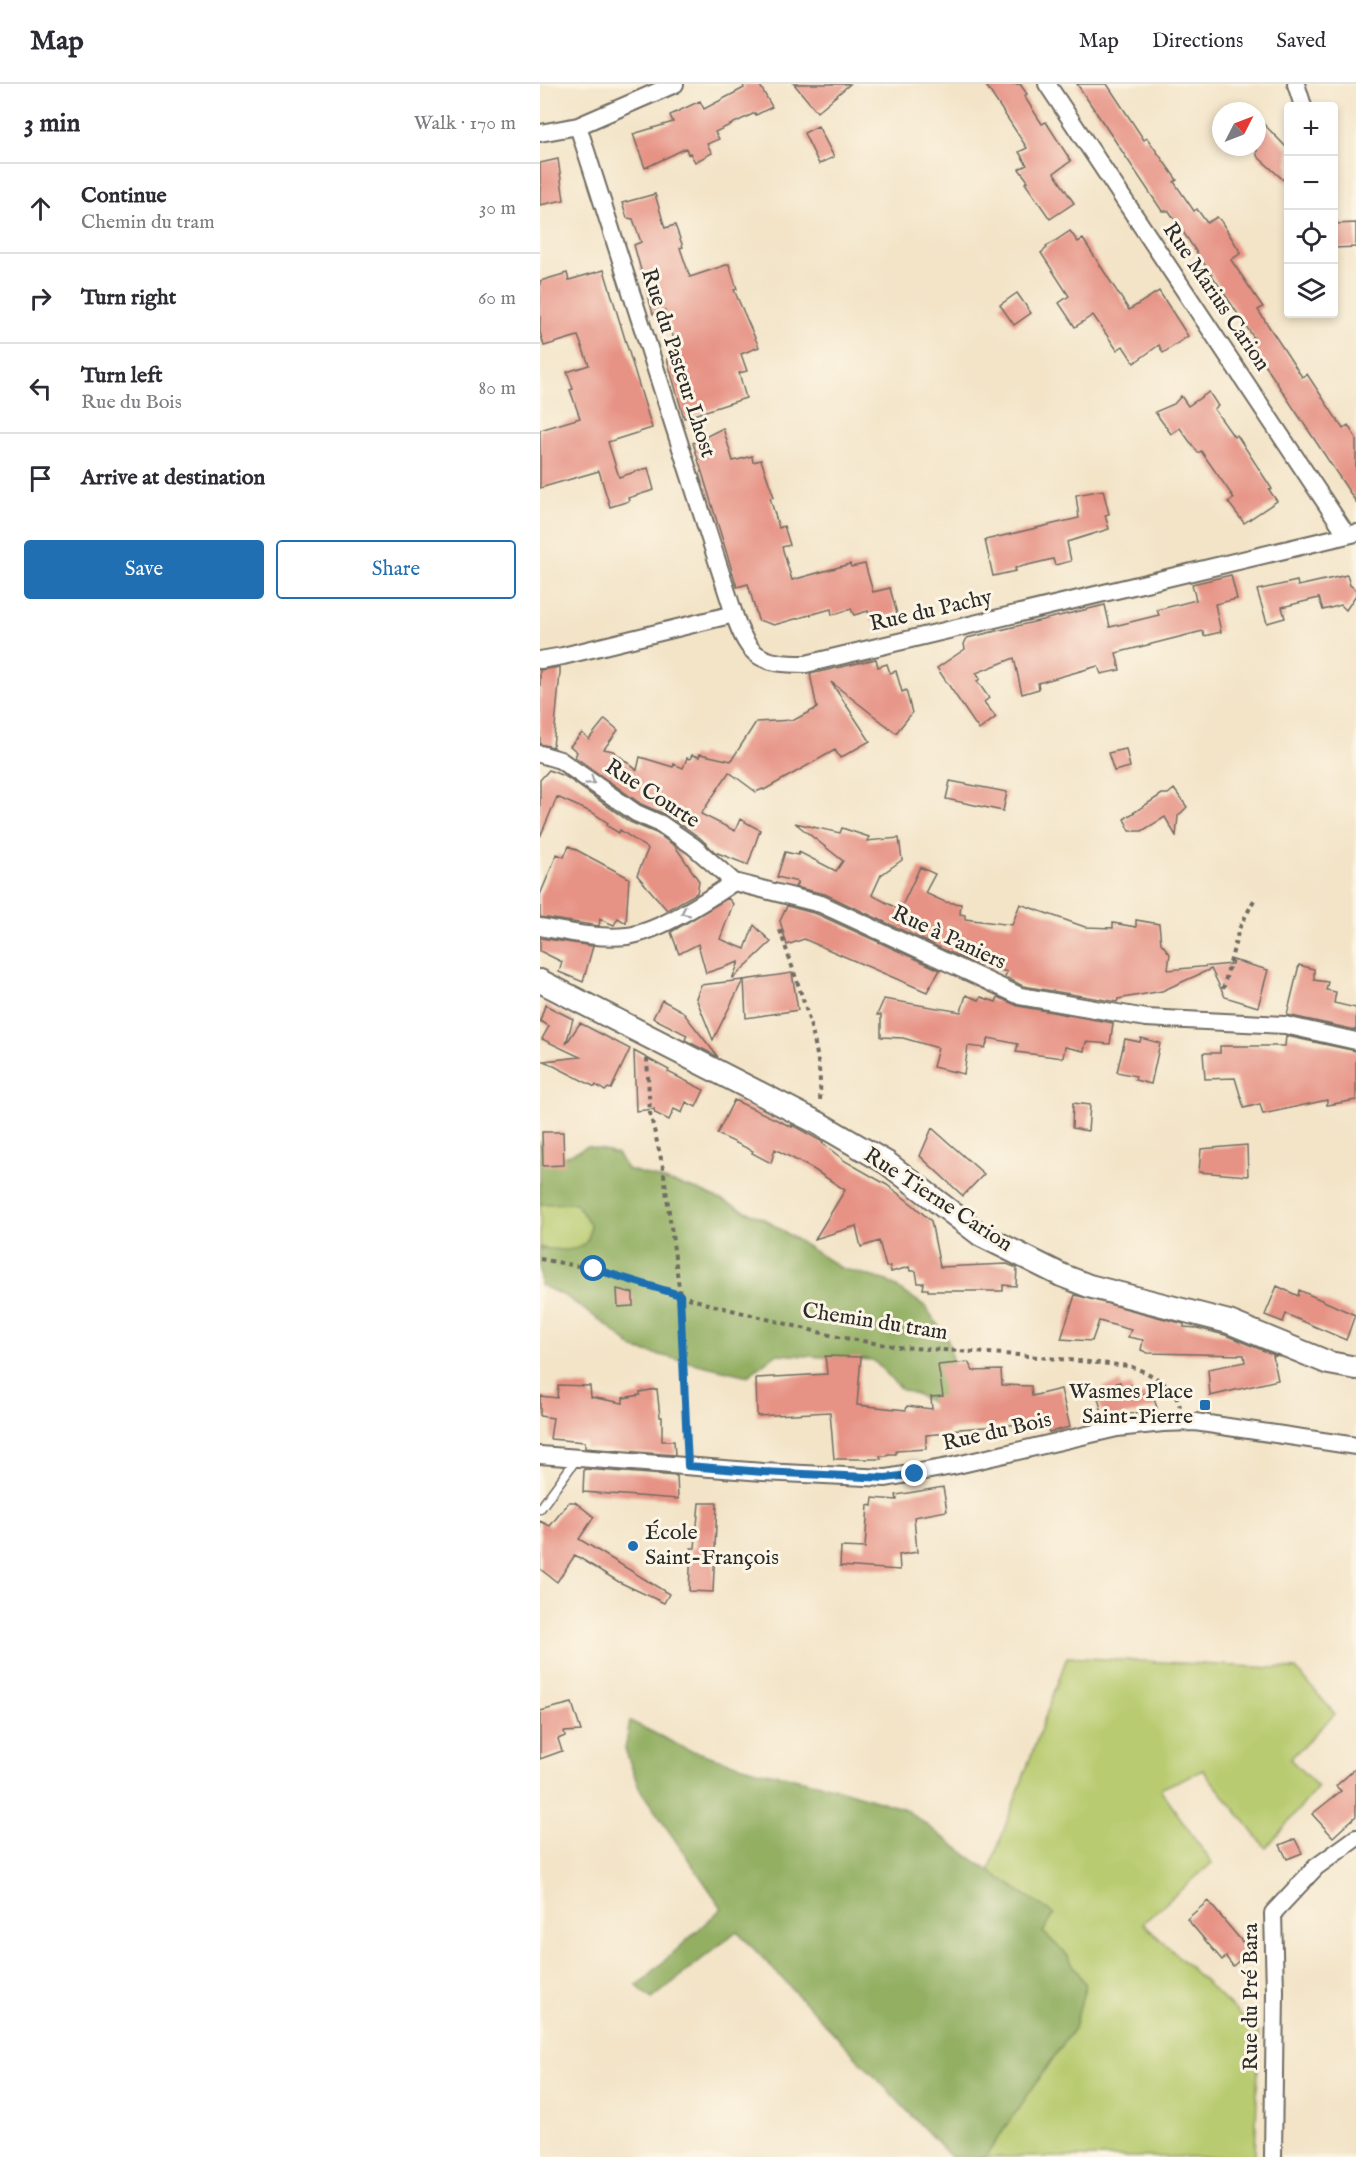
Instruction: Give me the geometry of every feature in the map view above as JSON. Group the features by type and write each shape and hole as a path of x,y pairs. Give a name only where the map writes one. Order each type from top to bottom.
{"street":[{"path":"540,133 578,126 675,84"},
{"name":"Rue Marius Carion","path":"1047,84 1352,534"},
{"path":"1296,84 1302,102"},
{"name":"Rue du Pasteur Lhost","path":"578,126 734,614"},
{"name":"Rue du Pachy","path":"734,614 747,644 761,659 783,664 806,664 1352,534"},
{"path":"540,660 734,614"},
{"name":"Rue Courte","path":"540,754 560,760 636,813 661,824 693,846 734,882"},
{"path":"540,927 582,934 629,936 700,905 734,882"},
{"name":"Rue à Paniers","path":"734,882 821,904 1020,996 1146,1018 1285,1025 1356,1041"},
{"name":"Rue Tierne Carion","path":"540,981 818,1123 886,1163 981,1234 1061,1275 1089,1286 1229,1322 1329,1363 1356,1368"},
{"name":"Rue du Bois","path":"540,1455 763,1472 886,1478 953,1466 1117,1428 1195,1422 1356,1446"},
{"name":"Rue du Pré Bara","path":"1273,2157 1275,1991 1273,1913 1316,1867 1356,1838"}],"lane":[{"path":"540,1509 578,1457"}],"path":[{"path":"1223,988 1239,929 1254,900"},
{"path":"780,930 813,1034 821,1076 818,1123"},
{"path":"647,1057 650,1113 663,1167 680,1295 688,1466"},
{"name":"Chemin du tram","path":"540,1260 594,1269 680,1295 838,1337 899,1347 1018,1355 1129,1366 1150,1374 1168,1388 1179,1401 1183,1423"}],"green space":[{"path":"540,1141 549,1164 588,1146 617,1154 627,1169 698,1190 764,1219 841,1268 887,1281 925,1306 948,1340 956,1378 943,1409 916,1394 902,1390 873,1360 776,1354 748,1376 634,1349 609,1327 565,1296 540,1285 540,1248 566,1250 579,1247 588,1239 590,1224 576,1203 540,1204"},
{"path":"576,1203 590,1224 588,1239 584,1244 573,1249 540,1248 540,1204"},
{"path":"1067,1657 1296,1669 1335,1714 1290,1759 1318,1787 1266,1848 1203,1770 1160,1789 1212,1863 1143,1923 1259,2033 1255,2157 985,2157 1074,2028 1067,1955 1042,1931 1053,1914 989,1871"},
{"path":"630,1721 686,1749 753,1769 829,1786 905,1809 989,1871 1054,1914 1043,1932 1067,1955 1086,1985 1074,2028 985,2157 951,2157 737,1931 652,1999 637,1986 722,1908 639,1788 625,1749"}],"building":[{"path":"743,84 759,84 772,107 715,132 719,139 707,144 712,153 695,162 686,148 645,168 633,134 673,122 670,115 700,101 704,109 744,88"},
{"path":"794,84 850,84 817,112"},
{"path":"985,84 1020,84 1027,94 1024,96 1042,124 1046,122 1071,161 1054,173 1074,203 1050,219 1025,183 1028,181 1019,169 1027,165 1019,152 1027,148"},
{"path":"1077,84 1107,84 1144,140 1147,138 1177,180 1174,182 1194,211 1197,209 1207,223 1217,217 1221,221 1241,253 1231,260 1263,307 1258,310 1302,377 1307,374 1343,429 1348,425 1356,438 1356,502 1251,344 1256,341 1169,211 1162,211"},
{"path":"818,126 834,157 819,164 804,133"},
{"path":"1266,126 1284,145 1284,180 1257,156 1266,156"},
{"path":"558,159 564,200 540,205 540,163"},
{"path":"655,194 665,228 675,225 690,277 729,264 737,289 734,290 759,347 741,354 747,371 739,373 746,398 684,418 667,359 679,356 665,310 653,314 634,245 641,242 633,219 627,218 622,203"},
{"path":"1356,223 1356,247 1338,248 1338,224"},
{"path":"1070,231 1078,242 1083,239 1129,310 1159,291 1188,336 1163,353 1159,345 1134,363 1123,346 1117,350 1093,315 1075,327 1059,303 1069,296 1041,253"},
{"path":"604,270 652,428 608,442 619,477 648,468 654,490 628,498 629,501 610,507 599,471 540,488 540,430 580,418 570,390 573,389 567,372 589,365 578,336 544,346 540,332 540,281 567,273 569,280"},
{"path":"1017,293 1031,313 1014,325 1000,305"},
{"path":"1209,392 1218,406 1214,409 1234,437 1237,435 1272,489 1269,490 1277,501 1244,523 1228,502 1234,498 1201,451 1198,453 1180,428 1171,434 1155,412 1174,404 1181,396 1188,406"},
{"path":"723,428 733,461 752,456 753,462 761,460 774,497 770,498 779,528 784,526 790,545 782,547 792,580 850,564 851,567 865,564 873,592 890,588 897,614 871,621 868,611 854,615 851,609 832,615 831,609 774,625 758,620 748,584 737,587 693,443"},
{"path":"1103,490 1109,514 1105,515 1109,529 1067,542 1071,561 1055,565 1053,559 993,576 985,540 1079,518 1076,495"},
{"path":"1231,575 1237,599 1215,604 1221,632 1204,636 1203,631 1116,653 1120,670 1101,674 1098,666 1038,683 1039,689 1022,694 1014,658 976,673 980,679 977,681 989,698 984,702 996,717 979,730 937,668 965,649 964,644 967,638 1105,605 1110,627 1159,615 1157,610 1196,600 1192,584"},
{"path":"1347,575 1350,585 1356,590 1356,595 1346,610 1341,605 1323,610 1319,598 1282,607 1285,618 1267,623 1257,590 1297,581 1298,586"},
{"path":"876,659 878,667 887,664 890,673 896,671 902,692 906,690 912,713 896,733 831,682 870,741 840,758 835,750 764,790 756,792 729,772 701,814 735,831 740,819 760,830 748,865 715,852 699,837 667,815 641,804 575,757 577,752 570,746 582,733 589,739 605,719 618,730 604,749 613,751 637,770 640,757 683,768 687,758 690,759 692,755 699,757 700,754 731,761 756,722 794,720 817,708 810,674"},
{"path":"560,667 553,747 540,744 540,670"},
{"path":"1126,749 1130,767 1114,771 1108,753"},
{"path":"549,770 566,777 630,822 656,833 675,846 699,881 697,893 667,910 637,875 648,849 620,830 619,833 607,826 608,823 593,813 557,797 540,837 540,780"},
{"path":"950,781 1007,792 1003,811 946,799"},
{"path":"1174,789 1187,807 1178,816 1176,836 1165,817 1142,831 1130,831 1124,819 1162,794 1168,794"},
{"path":"795,823 840,833 842,828 869,837 867,841 899,838 902,860 881,875 872,895 900,910 920,867 935,874 925,893 945,902 961,904 960,914 965,915 965,919 1012,925 1020,904 1085,927 1113,928 1113,923 1136,927 1136,920 1159,924 1161,943 1170,954 1168,970 1232,964 1233,960 1268,970 1258,1007 1225,997 1211,969 1162,991 1118,999 1117,1002 1023,986 1005,977 1007,972 964,959 825,894 795,887 798,882 777,877 785,852 798,855 799,852 836,871 843,861"},
{"path":"569,846 629,878 626,923 618,918 614,925 600,919 599,926 540,917 540,895 557,854 564,857"},
{"path":"728,898 733,904 720,939 745,949 754,925 771,942 732,979 739,962 706,973 698,944 679,954 671,932"},
{"path":"787,906 817,914 940,970 927,992 804,939 787,945 780,921"},
{"path":"540,938 593,946 583,982 559,972 562,962 540,951"},
{"path":"1299,965 1314,969 1314,980 1328,982 1326,990 1336,992 1334,1003 1356,1008 1356,1030 1287,1015"},
{"path":"792,973 798,1010 746,1018 744,980"},
{"path":"743,980 713,1040 696,998 701,985"},
{"path":"966,995 979,1000 981,997 996,1002 998,997 1018,1006 1113,1023 1110,1044 1086,1042 1084,1051 1065,1047 1063,1058 1016,1052 1018,1044 989,1038 985,1048 968,1046 964,1074 933,1067 938,1048 903,1038 881,1037 881,1015 877,1015 884,999 961,1012"},
{"path":"662,1000 682,1011 718,1057 685,1040 687,1035 653,1018"},
{"path":"545,1005 573,1019 566,1044 580,1023 630,1049 611,1089 608,1088 605,1091 596,1085 595,1087 544,1061 580,1057 542,1039 549,1026 540,1021"},
{"path":"1286,1036 1356,1051 1356,1100 1327,1105 1327,1100 1263,1114 1260,1104 1244,1108 1235,1078 1205,1079 1203,1053 1220,1053 1220,1046 1285,1046"},
{"path":"1141,1038 1160,1043 1151,1084 1135,1080 1136,1076 1117,1072 1125,1039 1140,1042"},
{"path":"634,1051 704,1090 696,1107 686,1102 682,1113 674,1109 669,1120 655,1113 654,1109 636,1111"},
{"path":"734,1100 792,1127 792,1125 823,1142 845,1161 887,1185 913,1205 931,1221 940,1267 1007,1264 1017,1268 1016,1286 1003,1285 1003,1291 928,1291 928,1289 923,1289 924,1283 918,1283 916,1271 910,1271 909,1267 891,1272 890,1266 886,1267 879,1241 861,1247 856,1226 815,1239 845,1190 813,1169 775,1149 771,1163 752,1153 753,1151 717,1134"},
{"path":"1073,1103 1090,1105 1088,1131 1072,1128"},
{"path":"932,1128 984,1174 963,1196 920,1156"},
{"path":"542,1132 563,1132 564,1165 543,1166"},
{"path":"1247,1145 1248,1176 1199,1172 1201,1149"},
{"path":"1277,1286 1298,1296 1299,1290 1355,1315 1346,1340 1286,1314 1283,1322 1265,1315"},
{"path":"617,1289 633,1293 633,1306 618,1307"},
{"path":"1075,1295 1184,1324 1184,1327 1225,1335 1277,1356 1273,1356 1278,1380 1210,1396 1208,1369 1245,1362 1244,1355 1148,1353 1141,1350 1143,1340 1128,1337 1131,1330 1099,1321 1092,1341 1061,1339"},
{"path":"825,1356 861,1357 857,1405 906,1410 907,1406 932,1409 931,1397 943,1396 938,1365 968,1362 973,1371 1001,1370 1002,1385 1031,1386 1032,1396 1061,1389 1070,1427 1049,1432 1046,1422 948,1430 948,1433 926,1435 926,1449 896,1451 896,1454 880,1456 881,1459 834,1459 830,1412 757,1416 756,1378 827,1374"},
{"path":"1120,1382 1121,1387 1131,1385 1134,1396 1152,1392 1157,1408 1104,1420 1098,1398 1106,1396 1103,1387"},
{"path":"558,1385 590,1386 591,1397 623,1403 623,1398 657,1389 660,1417 662,1417 662,1441 674,1441 675,1455 585,1448 585,1442 550,1439 553,1418 540,1416 540,1396 557,1398"},
{"path":"584,1469 677,1476 678,1499 583,1492"},
{"path":"943,1487 947,1511 914,1517 917,1552 899,1555 900,1570 840,1566 841,1547 865,1548 868,1505 872,1506 873,1498 897,1500 896,1495"},
{"path":"569,1502 575,1502 594,1517 579,1539 669,1594 664,1603 619,1582 575,1555 557,1582 540,1569 540,1521 550,1526"},
{"path":"699,1503 717,1503 713,1592 689,1591 691,1548 695,1548"},
{"path":"572,1703 581,1731 564,1732 565,1736 558,1739 562,1751 540,1759 540,1711"},
{"path":"1356,1768 1356,1816 1333,1837 1312,1814 1341,1791 1336,1786"},
{"path":"1295,1839 1302,1853 1287,1859 1280,1845"},
{"path":"1208,1901 1250,1951 1233,1966 1226,1957 1222,1960 1187,1919"}],"place":[{"name":"Wasmes Place Saint-Pierre","path":"1205,1405"},
{"name":"École Saint-François","path":"633,1546"}],"route":[{"path":"594,1269 680,1295 688,1466 886,1478 915,1474"}]}
